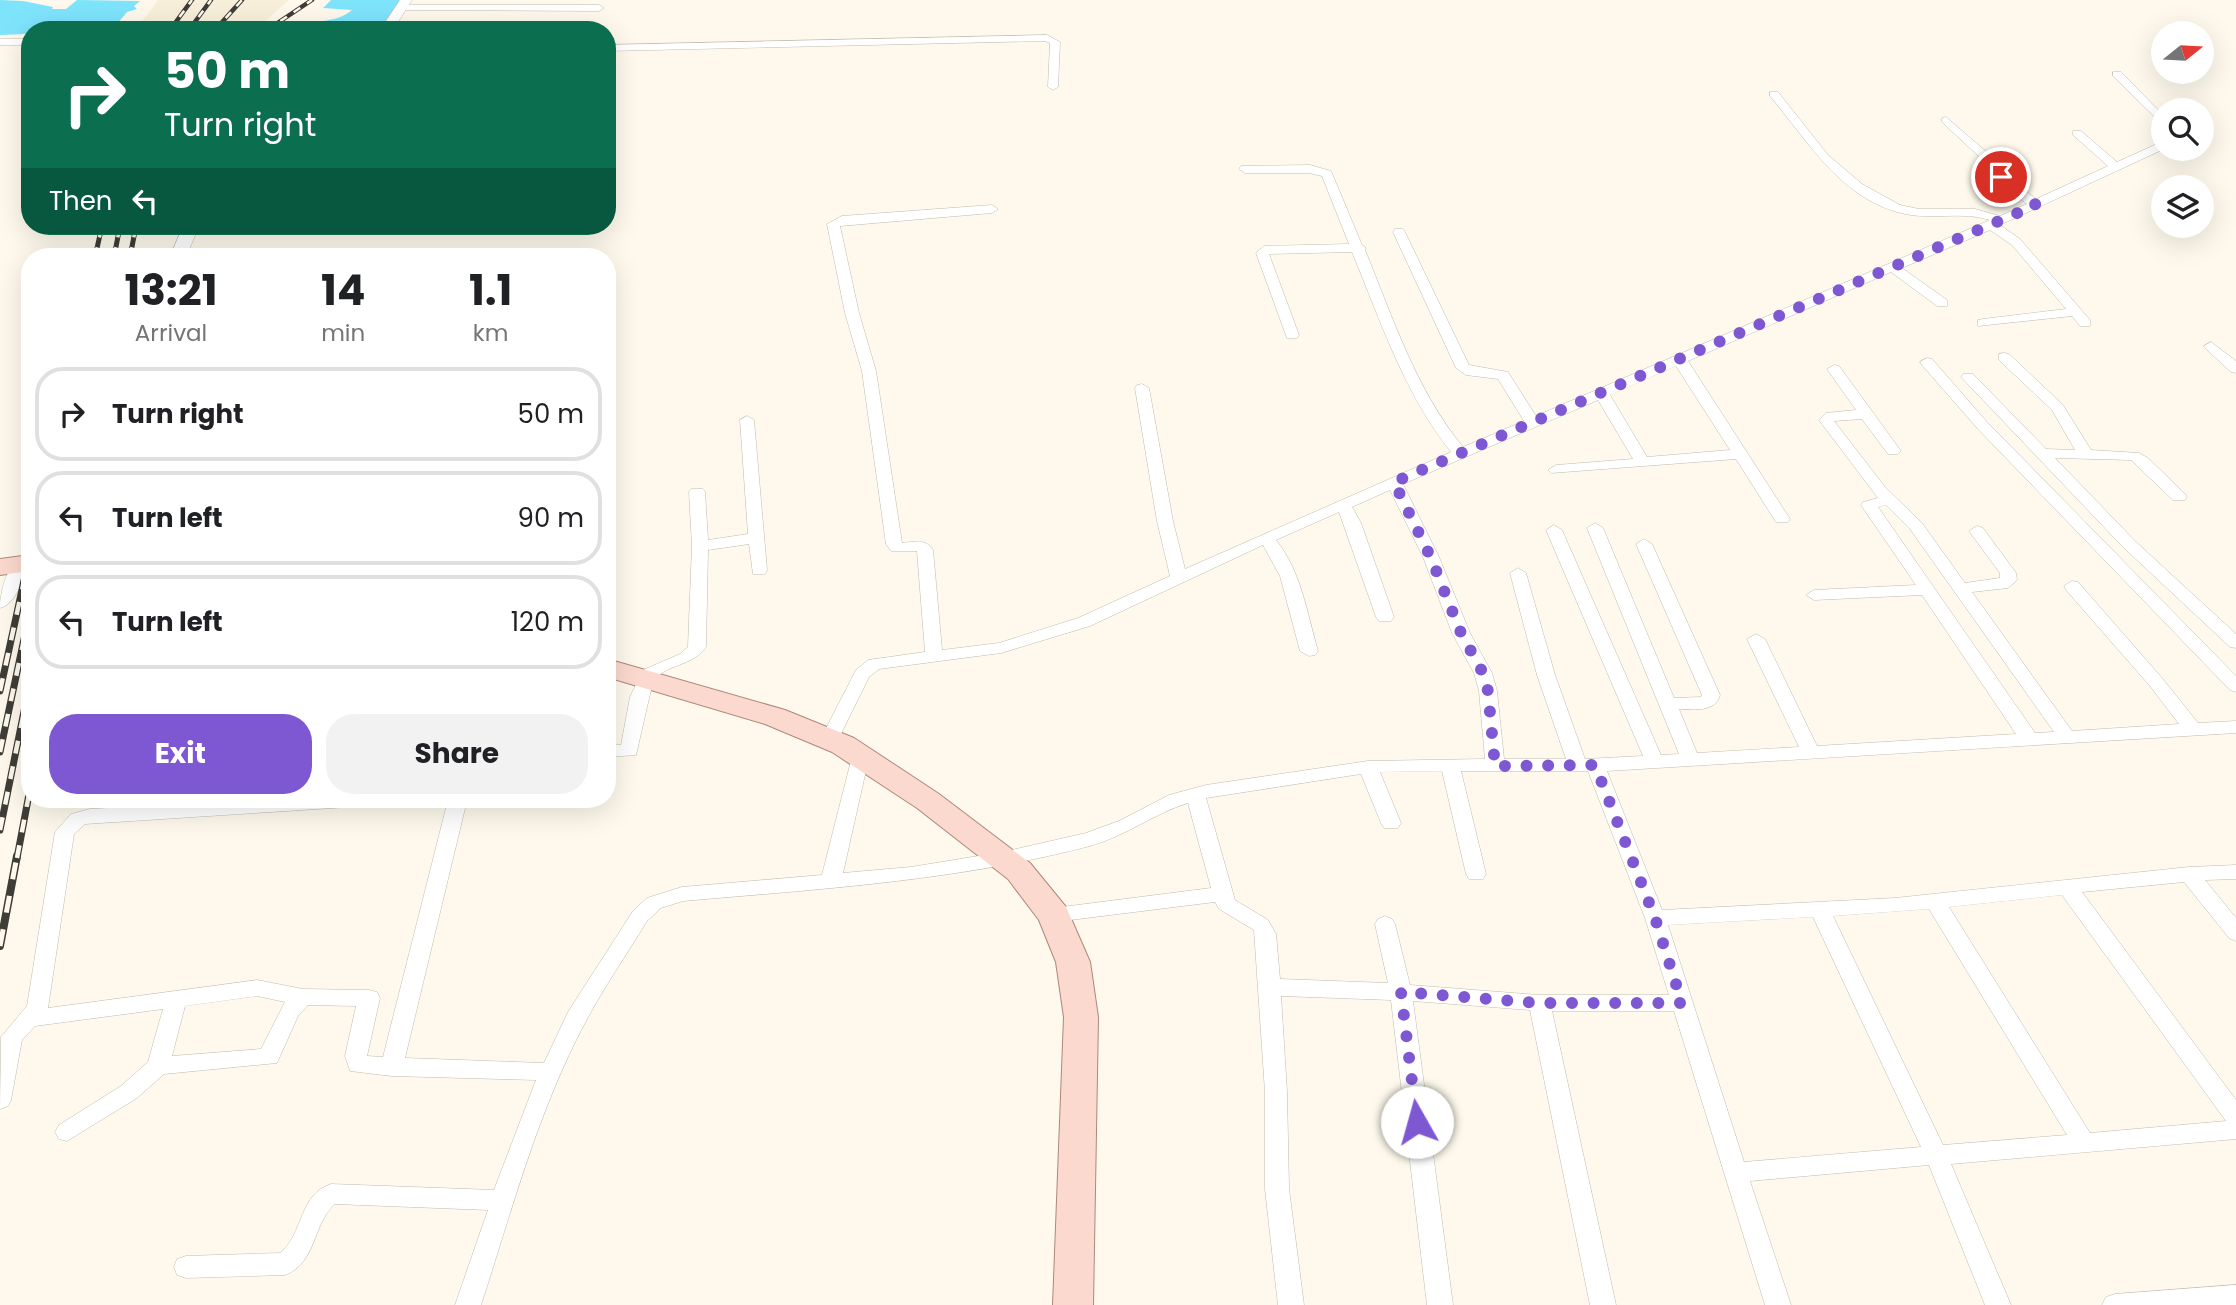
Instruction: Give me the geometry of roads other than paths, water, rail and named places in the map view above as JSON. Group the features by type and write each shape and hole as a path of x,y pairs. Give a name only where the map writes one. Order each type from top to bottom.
{"main road":[{"path":"616,671 775,717 830,740 928,801 1019,871 1054,915 1073,962 1081,1017 1073,1305"}],"street":[{"path":"392,21 403,4 599,8"},
{"path":"616,48 1047,38 1055,41 1053,87"},
{"path":"0,42 21,42"},
{"path":"2117,74 2151,109"},
{"path":"1774,94 1797,119 1820,153 1862,187 1892,206 1911,211 1971,210 1996,223 2016,242 2080,318 1983,323"},
{"path":"1946,120 1989,159 2003,179 2036,205"},
{"path":"2077,133 2117,168"},
{"path":"830,740 868,667 883,661 1018,644 1084,622 1266,538 1996,223 2151,151"},
{"path":"1245,169 1310,169 1324,172 1360,248 1410,377 1436,424 1460,454"},
{"path":"934,655 925,548 897,548 894,544 869,371 852,313 833,224 842,220 992,209"},
{"path":"1399,233 1463,368 1468,372 1503,374 1533,423"},
{"path":"1292,335 1262,252 1270,249 1360,248"},
{"path":"1892,267 1942,303"},
{"path":"2211,346 2236,369"},
{"path":"2004,357 2058,408 2085,453"},
{"path":"1680,360 1782,519"},
{"path":"1927,362 1982,425 2236,686"},
{"path":"1834,369 1893,451"},
{"path":"1968,377 2129,544 2236,643"},
{"path":"1142,388 1165,521 1179,578"},
{"path":"1602,394 1643,463"},
{"path":"1866,414 1831,416 1826,420 1888,500 1916,526 2067,737"},
{"path":"747,420 759,570"},
{"path":"2040,453 2134,456 2143,461 2179,497"},
{"path":"1556,470 1740,454"},
{"path":"1394,482 1426,546 1461,633 1483,673 1488,691 1495,766"},
{"path":"616,751 629,751 644,679 660,665 689,656 695,651 700,546 697,492"},
{"path":"1888,500 1869,505 2030,740"},
{"path":"1343,505 1353,523 1385,617"},
{"path":"1595,528 1691,760"},
{"path":"1554,530 1655,762"},
{"path":"1960,588 2002,584 2009,580 2008,573 1977,531"},
{"path":"700,546 756,538"},
{"path":"1266,538 1275,547 1282,562 1309,651"},
{"path":"1644,544 1711,695 1710,700 1705,703 1667,704"},
{"path":"0,603 9,592 17,565"},
{"path":"1518,573 1546,675 1655,918 1778,1305"},
{"path":"2072,586 2156,681 2193,730"},
{"path":"1814,595 1927,590"},
{"path":"1756,639 1811,753"},
{"path":"468,1305 503,1200 551,1072 576,1018 640,916 654,903 668,897 712,890 941,870 1003,859 1090,839 1126,826 1176,800 1195,794 1254,782 1368,767 1655,762 2236,727"},
{"path":"831,881 860,757"},
{"path":"1450,766 1476,874"},
{"path":"1368,767 1391,823"},
{"path":"1195,794 1222,894 1229,908 1264,928 1276,1092 1277,1188 1291,1305"},
{"path":"0,1100 12,1037 37,1009 65,832 69,825 90,816 219,808"},
{"path":"392,1067 456,808"},
{"path":"1655,918 1935,901 2189,874 2236,872"},
{"path":"2189,874 2236,933"},
{"path":"2067,887 2236,1118"},
{"path":"1054,915 1222,894"},
{"path":"1935,901 2084,1143"},
{"path":"1820,909 1936,1155 1998,1305"},
{"path":"1385,924 1401,992 1440,1305"},
{"path":"1269,987 1401,992 1539,1003 1682,1003"},
{"path":"32,1017 257,988 303,996 369,998 356,1063 361,1066 551,1072"},
{"path":"158,1066 269,1057 289,1011 303,996"},
{"path":"67,1132 129,1092 158,1066 177,999"},
{"path":"1539,1003 1603,1305"},
{"path":"1736,1172 2236,1130"},
{"path":"186,1267 285,1264 297,1253 322,1200 331,1194 503,1200"},
{"path":"2115,1305 2236,1296"}],"water":[{"path":"0,0 23,1 53,7 52,9 66,9 77,0 140,1 134,6 137,9 127,12 120,21 21,21 21,34 0,35"},
{"path":"331,0 404,0 390,21 322,21 345,15 352,10 323,8"}],"railway":[{"path":"177,21 192,0"},
{"path":"196,21 211,0"},
{"path":"223,21 242,0"},
{"path":"280,21 312,0"},
{"path":"97,248 100,235"},
{"path":"116,248 118,235"},
{"path":"132,248 134,235"},
{"path":"0,691 21,594"},
{"path":"0,752 21,653"},
{"path":"0,830 21,726"},
{"path":"17,858 26,808"},
{"path":"0,946 17,856"}]}
